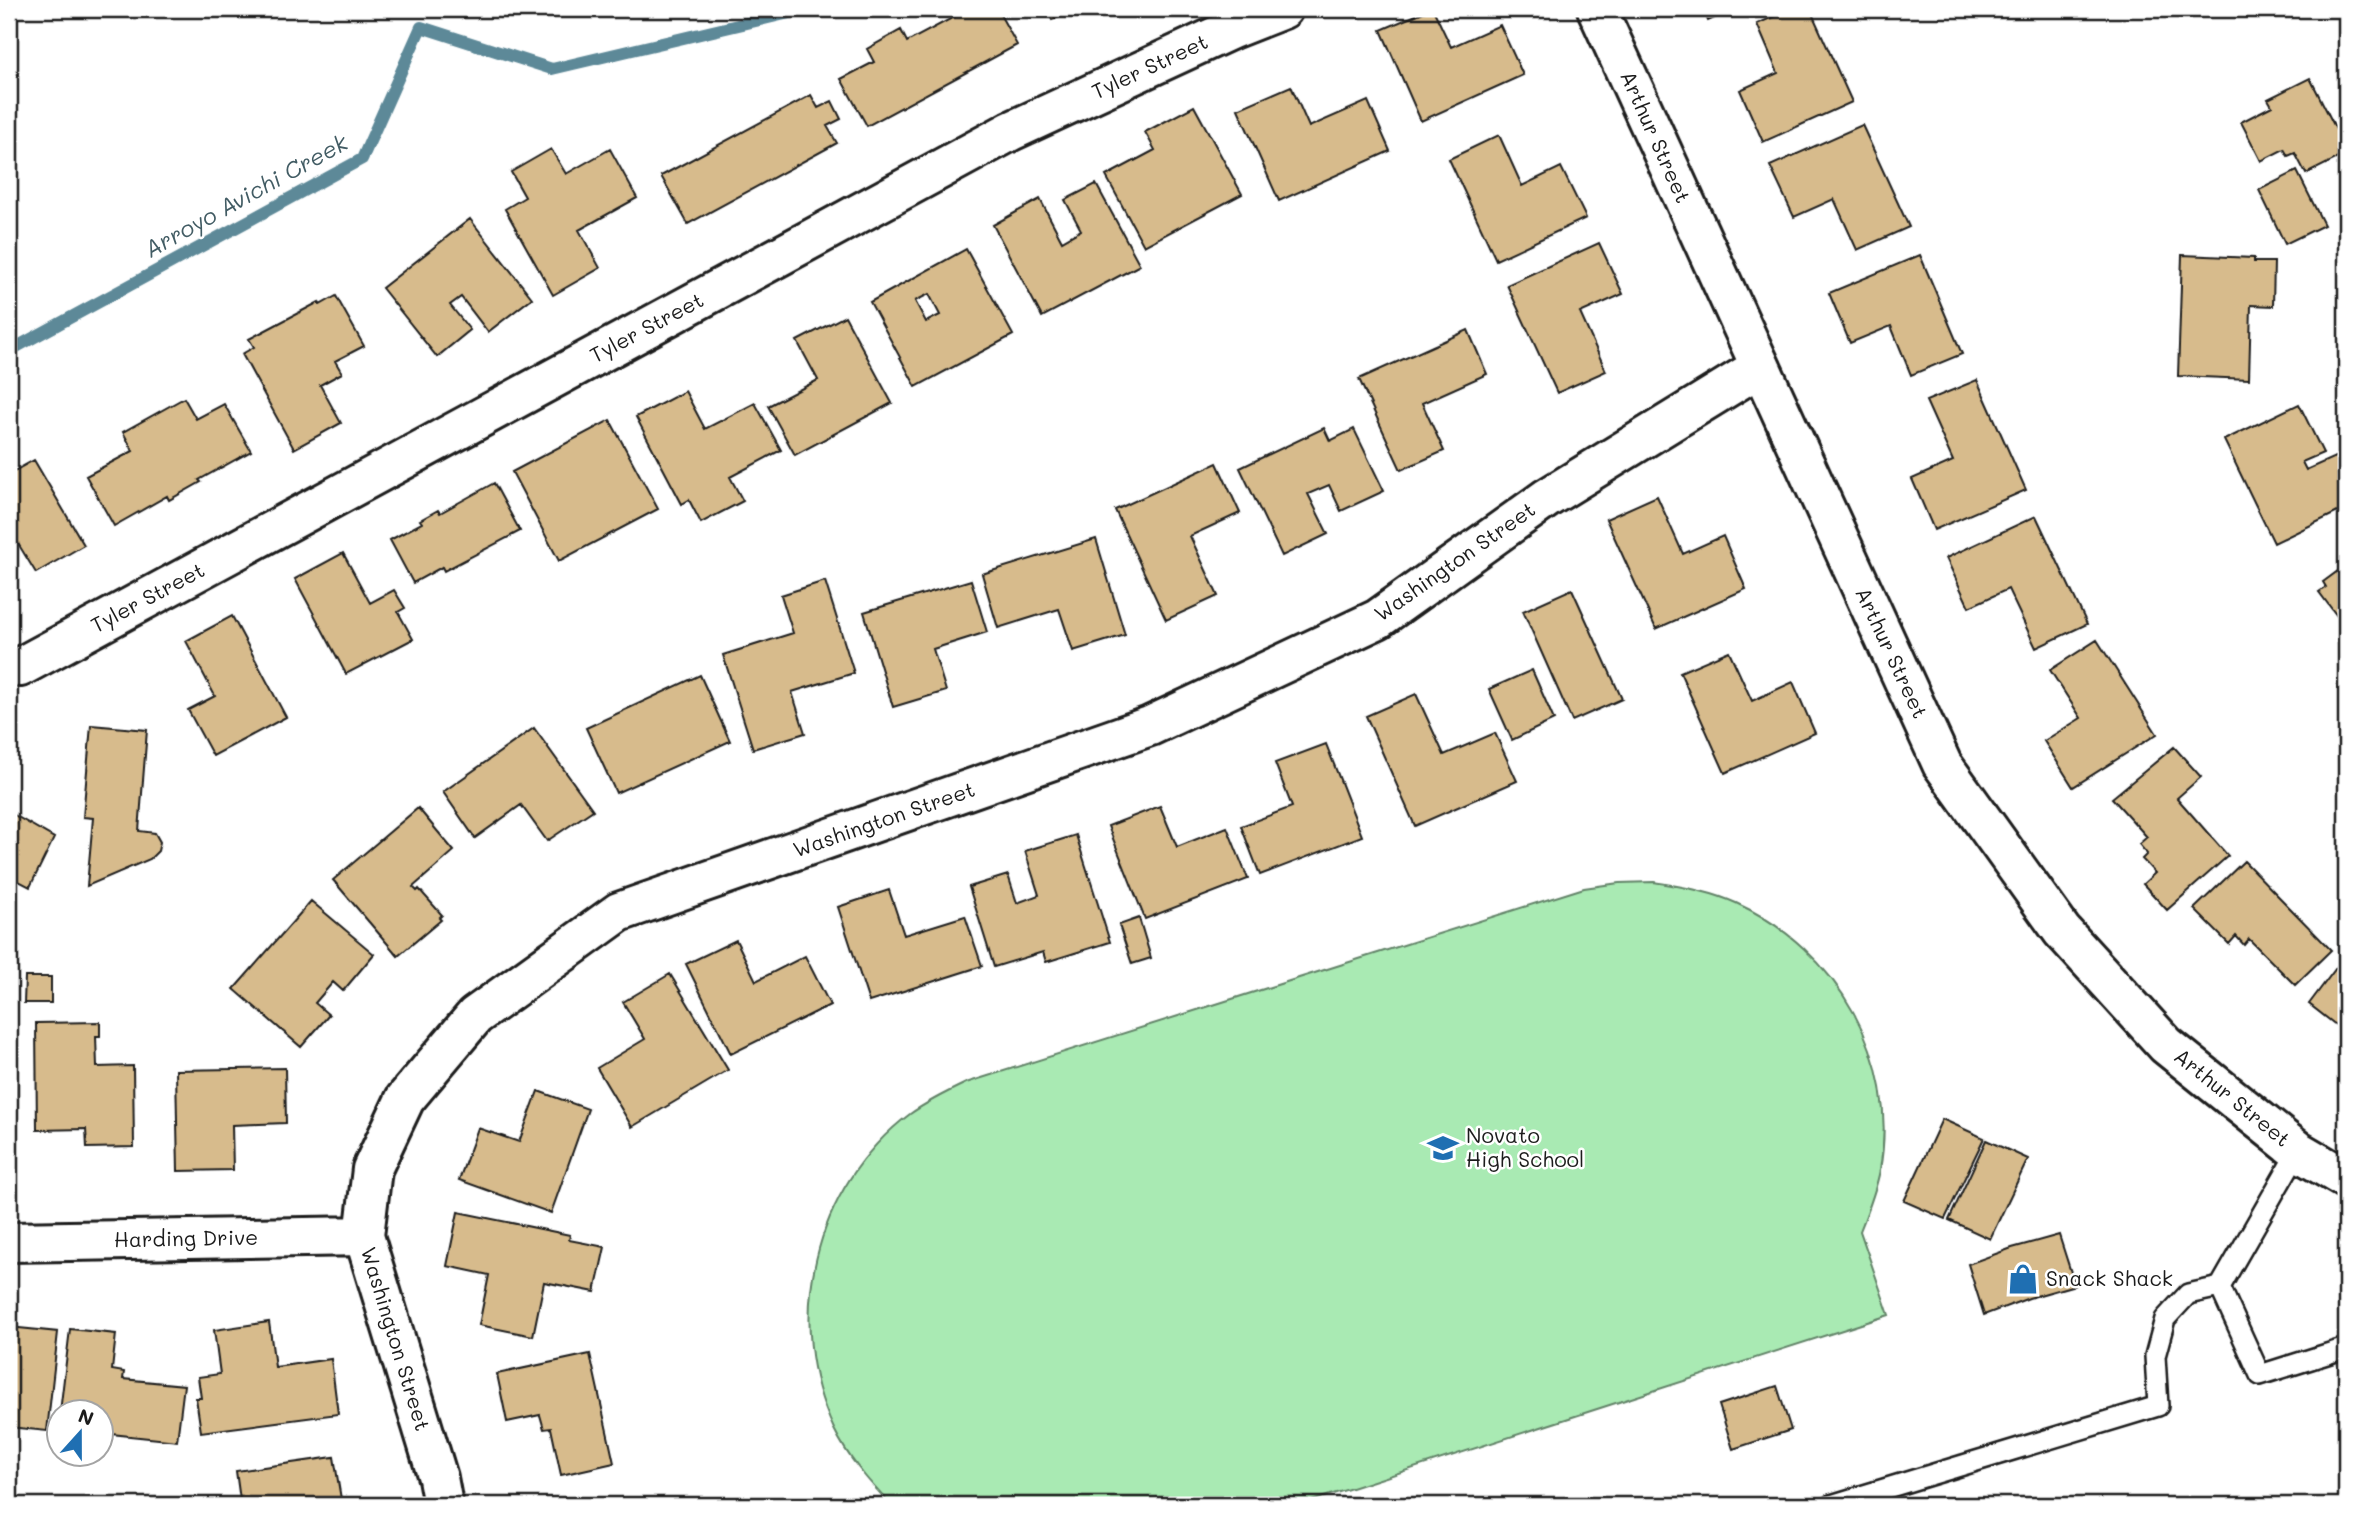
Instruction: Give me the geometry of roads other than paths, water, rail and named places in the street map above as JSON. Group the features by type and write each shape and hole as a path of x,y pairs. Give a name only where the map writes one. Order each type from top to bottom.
{"street":[{"name":"Tyler Street","path":"20,667 1011,131 1233,29 1283,9"},
{"name":"Arthur Street","path":"1597,9 1942,764 2062,931 2157,1036 2298,1151 2346,1179"},
{"name":"Washington Street","path":"443,1505 438,1478 364,1236 372,1169 405,1099 475,1016 619,912 1150,726 1378,619 1547,498 1760,367"},
{"name":"Harding Drive","path":"9,1242 364,1236"}],"lane":[{"path":"1831,1505 2158,1406 2155,1356 2165,1319 2188,1294 2220,1286 2298,1151"},
{"path":"2220,1286 2260,1375 2346,1348"}],"waterway":[{"name":"Arroyo Avichi Creek","path":"9,351 362,159 421,27 552,69 806,9"}],"place":[{"name":"Novato High School","path":"1443,1148"},
{"name":"Snack Shack","path":"2023,1279"}]}
